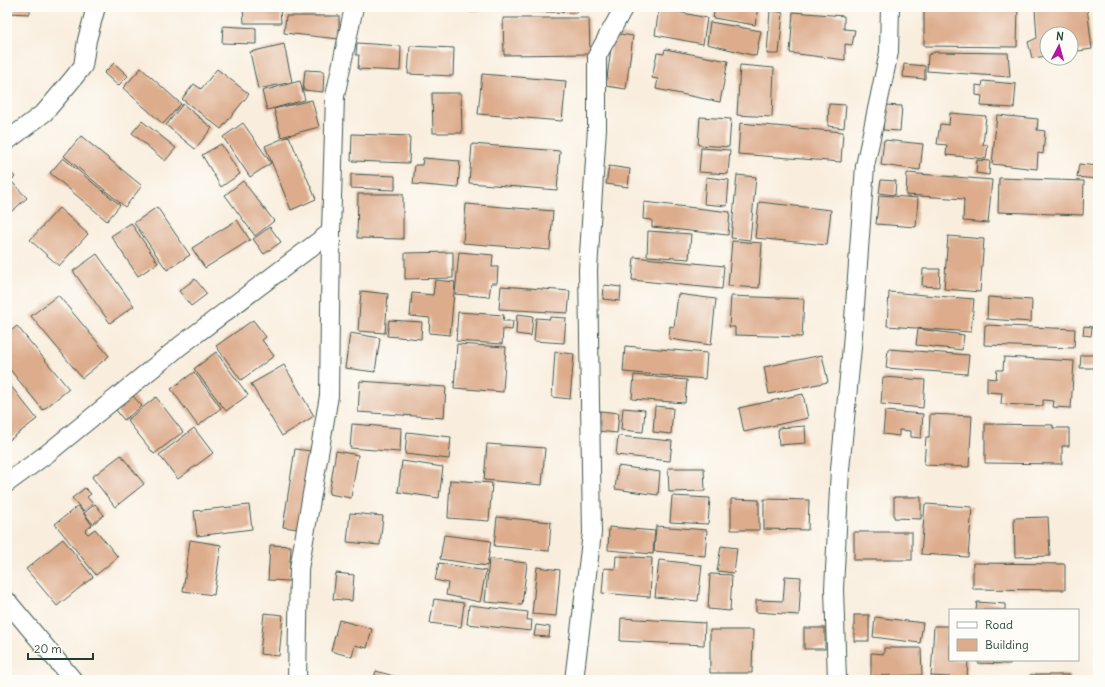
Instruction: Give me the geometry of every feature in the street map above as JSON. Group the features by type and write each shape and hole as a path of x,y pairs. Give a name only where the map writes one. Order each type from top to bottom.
{"street":[{"path":"7,141 45,112 83,66 87,40 96,7"},
{"path":"298,680 299,569 329,396 331,232 335,96 354,7"},
{"path":"574,680 592,533 588,270 597,128 596,56 624,7"},
{"path":"838,680 834,588 840,469 852,347 865,166 889,52 890,7"},
{"path":"7,484 48,454 180,346 331,232"},
{"path":"7,601 73,680"}],"building":[{"path":"7,7 30,7 30,14 7,13"},
{"path":"243,7 280,7 281,23 244,23"},
{"path":"470,7 487,7 487,10 470,11"},
{"path":"502,7 577,7 576,13 501,10"},
{"path":"715,7 758,7 755,25 713,18"},
{"path":"924,7 1018,7 1017,47 924,46"},
{"path":"1049,7 1087,7 1092,49 1079,51 1079,26 1039,26 1039,57 1032,58 1028,42 1037,38 1035,9"},
{"path":"659,8 707,18 703,44 655,35"},
{"path":"770,10 783,13 779,54 767,54"},
{"path":"793,12 844,16 844,29 855,30 852,45 845,44 845,60 790,53"},
{"path":"286,16 339,16 339,39 284,33"},
{"path":"503,18 589,18 590,54 504,55"},
{"path":"710,22 761,31 756,56 707,44"},
{"path":"223,26 256,28 256,44 222,43"},
{"path":"613,33 633,36 626,89 606,86"},
{"path":"357,43 401,46 400,71 358,69 359,55 356,55"},
{"path":"284,44 292,82 258,89 250,52"},
{"path":"410,46 454,48 453,76 408,74"},
{"path":"665,49 728,61 720,102 656,89 658,79 652,78 657,53 664,54"},
{"path":"935,52 1008,53 1010,77 927,71 928,55"},
{"path":"114,63 128,76 118,86 104,73"},
{"path":"904,64 925,66 925,79 903,77"},
{"path":"740,65 774,68 772,117 737,115"},
{"path":"141,68 181,104 163,124 123,88"},
{"path":"217,69 249,94 221,129 182,99 194,84 201,89"},
{"path":"305,70 324,71 323,92 303,90"},
{"path":"482,74 566,81 562,121 478,114"},
{"path":"300,81 305,100 267,110 262,91"},
{"path":"983,81 1016,84 1014,108 981,106 982,96 976,95 976,85 982,86"},
{"path":"432,93 461,93 462,133 433,133"},
{"path":"312,100 319,127 281,137 274,109"},
{"path":"183,104 212,128 195,149 166,125"},
{"path":"829,104 846,105 844,128 828,126"},
{"path":"884,105 902,106 900,131 883,130"},
{"path":"950,113 986,116 983,145 988,145 986,159 946,155 947,145 937,144 940,124 949,125"},
{"path":"997,115 1038,119 1037,130 1045,131 1043,154 1038,153 1037,169 992,164"},
{"path":"700,117 731,119 729,147 698,145"},
{"path":"142,121 176,148 165,161 132,133"},
{"path":"243,123 271,163 250,177 223,137"},
{"path":"740,123 843,132 841,162 738,154"},
{"path":"352,134 410,136 409,163 351,161"},
{"path":"81,136 142,186 125,207 64,156"},
{"path":"289,136 316,199 291,210 265,146"},
{"path":"884,140 923,144 920,170 881,165"},
{"path":"221,144 240,174 221,187 202,155"},
{"path":"472,144 560,151 557,190 469,183"},
{"path":"701,148 730,150 728,174 699,172"},
{"path":"63,158 120,205 107,221 50,173"},
{"path":"423,158 460,161 458,188 413,184 415,165 422,165"},
{"path":"977,160 990,161 989,175 976,173"},
{"path":"1079,164 1097,166 1096,179 1077,177"},
{"path":"609,166 630,169 628,187 606,184"},
{"path":"7,168 15,177 7,184"},
{"path":"907,173 992,180 988,223 963,221 964,199 906,195"},
{"path":"351,174 395,176 395,190 351,188"},
{"path":"737,175 756,177 750,240 731,238"},
{"path":"706,177 729,180 727,206 704,204"},
{"path":"999,178 1084,181 1083,215 998,212"},
{"path":"881,180 896,181 895,195 879,193"},
{"path":"243,181 274,221 255,236 225,195"},
{"path":"12,182 27,198 11,212 7,207 7,187"},
{"path":"358,194 403,194 403,239 357,238"},
{"path":"879,195 918,198 916,227 876,224"},
{"path":"644,202 730,212 728,235 652,227 652,220 643,219"},
{"path":"759,202 831,210 827,245 755,238"},
{"path":"466,204 553,211 550,250 463,243"},
{"path":"157,207 190,255 167,270 134,223"},
{"path":"59,208 88,234 59,266 30,240"},
{"path":"237,220 250,240 205,268 192,248"},
{"path":"131,223 158,263 138,276 111,236"},
{"path":"270,227 281,242 264,254 253,239"},
{"path":"648,231 691,234 689,259 647,256"},
{"path":"948,236 984,239 980,292 944,289"},
{"path":"732,241 762,243 759,288 728,286"},
{"path":"453,252 453,278 405,279 405,253"},
{"path":"459,252 493,255 492,267 498,267 497,283 491,283 489,297 455,294"},
{"path":"97,254 134,306 110,323 73,271"},
{"path":"634,257 724,266 722,289 632,280"},
{"path":"923,269 940,269 939,287 922,286"},
{"path":"195,279 207,294 191,306 179,291"},
{"path":"435,280 455,282 450,335 429,333 430,318 410,316 412,293 433,295"},
{"path":"604,285 621,287 620,301 603,299"},
{"path":"501,286 570,291 568,313 499,309"},
{"path":"361,291 388,294 385,333 358,331"},
{"path":"889,292 974,299 971,332 887,326"},
{"path":"678,294 716,299 711,345 669,339 670,326 674,327"},
{"path":"58,295 109,356 82,378 31,316"},
{"path":"731,296 804,299 802,337 735,335 735,327 729,327"},
{"path":"988,297 1032,300 1031,322 987,319"},
{"path":"458,312 504,315 503,321 513,321 512,330 503,329 502,344 456,341"},
{"path":"517,314 533,316 531,336 516,334"},
{"path":"550,317 566,318 564,343 534,341 536,318 550,319"},
{"path":"253,320 266,337 262,340 274,356 241,380 216,346"},
{"path":"389,320 422,322 421,339 387,336"},
{"path":"985,325 1075,329 1074,348 984,345"},
{"path":"17,326 69,389 43,410 7,366 7,334"},
{"path":"1084,326 1092,327 1091,336 1083,335"},
{"path":"918,329 964,335 962,350 916,345"},
{"path":"350,333 380,338 375,372 345,368"},
{"path":"457,344 506,347 503,392 454,388"},
{"path":"625,346 707,353 705,379 623,372"},
{"path":"888,349 969,355 967,374 886,368"},
{"path":"216,352 248,395 226,411 194,369"},
{"path":"555,352 574,354 570,399 552,397"},
{"path":"822,355 828,382 769,394 764,367"},
{"path":"1081,355 1098,355 1097,368 1080,368"},
{"path":"1004,357 1074,361 1071,408 1053,407 1054,401 1043,400 1043,406 1001,404 1002,393 987,392 987,378 996,379 997,370 1003,370"},
{"path":"284,365 314,416 282,436 251,384"},
{"path":"194,372 221,408 198,426 171,389"},
{"path":"634,375 687,380 685,403 632,399"},
{"path":"883,377 925,380 923,408 881,404"},
{"path":"7,381 37,419 7,442"},
{"path":"360,381 446,387 444,418 358,412"},
{"path":"803,394 808,418 744,432 739,408"},
{"path":"133,396 142,406 124,420 116,410"},
{"path":"156,397 183,432 154,454 127,420"},
{"path":"655,406 673,408 671,434 653,432"},
{"path":"623,408 645,410 643,432 621,430"},
{"path":"600,411 619,413 617,433 598,431"},
{"path":"885,411 923,414 921,438 911,437 911,431 899,430 899,436 883,434"},
{"path":"930,414 972,416 969,467 924,465 926,437 929,437"},
{"path":"352,424 401,428 400,452 350,448"},
{"path":"985,424 1053,425 1053,428 1069,428 1069,446 1062,446 1062,464 985,463"},
{"path":"805,426 806,443 779,445 778,428"},
{"path":"194,428 213,453 178,479 159,455"},
{"path":"407,432 451,437 449,459 405,454"},
{"path":"618,436 672,441 670,461 616,455"},
{"path":"487,444 545,448 542,485 484,480"},
{"path":"295,449 311,451 299,529 283,527"},
{"path":"336,451 358,455 351,498 329,494"},
{"path":"121,455 144,484 115,507 92,477"},
{"path":"402,461 443,467 439,498 398,492"},
{"path":"618,466 660,472 658,495 615,489"},
{"path":"668,468 704,468 705,491 669,492"},
{"path":"450,480 492,483 489,521 448,518"},
{"path":"85,488 91,494 87,497 93,504 83,511 72,498"},
{"path":"672,496 710,498 708,524 670,522"},
{"path":"894,497 921,497 921,519 894,518"},
{"path":"731,499 759,500 759,530 731,530"},
{"path":"764,499 809,500 808,530 764,529"},
{"path":"95,504 104,515 93,524 84,513"},
{"path":"925,504 972,507 968,557 921,554"},
{"path":"249,505 252,529 197,536 194,511"},
{"path":"78,506 92,525 85,531 88,534 95,529 118,557 96,575 55,524"},
{"path":"350,513 383,516 380,545 347,542"},
{"path":"497,517 551,522 549,551 494,546"},
{"path":"1048,517 1050,556 1015,557 1014,518"},
{"path":"656,526 707,530 705,556 654,551"},
{"path":"609,527 655,531 653,554 608,550"},
{"path":"854,532 912,532 912,560 854,560"},
{"path":"444,535 491,541 487,566 440,559"},
{"path":"63,539 93,577 57,606 26,569"},
{"path":"190,540 221,545 214,595 183,591"},
{"path":"270,545 291,546 289,581 268,580"},
{"path":"721,546 737,548 734,573 717,571"},
{"path":"616,556 652,558 650,597 602,593 604,568 615,569"},
{"path":"489,559 527,563 522,605 485,602"},
{"path":"659,560 702,565 698,601 655,597"},
{"path":"439,563 486,571 480,602 446,595 448,583 435,580"},
{"path":"973,563 1065,564 1065,590 973,589"},
{"path":"537,567 560,570 556,616 532,614"},
{"path":"336,573 354,575 352,601 333,599"},
{"path":"710,574 732,575 730,611 708,609"},
{"path":"785,576 801,577 799,615 756,612 756,600 783,601"},
{"path":"434,599 464,603 461,627 430,623"},
{"path":"977,602 1005,604 1005,609 976,609"},
{"path":"469,605 528,612 527,620 532,620 531,631 467,624"},
{"path":"264,613 283,615 279,656 260,654"},
{"path":"854,615 869,615 869,641 854,641"},
{"path":"875,617 923,623 920,643 873,637"},
{"path":"621,618 705,623 704,645 620,641"},
{"path":"339,620 372,629 367,648 355,645 352,657 331,651"},
{"path":"536,625 550,627 549,637 534,636"},
{"path":"934,626 949,626 949,661 968,661 967,678 931,676"},
{"path":"804,628 825,628 825,649 804,649"},
{"path":"710,630 753,630 752,673 710,673"},
{"path":"884,648 921,648 922,675 871,676 871,653 884,654"},
{"path":"978,661 1010,661 1010,664 978,663"},
{"path":"376,671 407,680 373,680"},
{"path":"1030,675 1070,675 1070,680 1030,680"}]}
